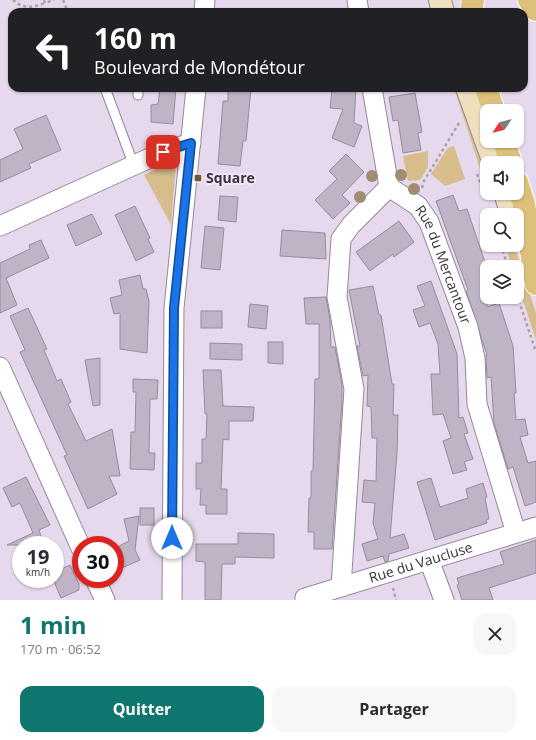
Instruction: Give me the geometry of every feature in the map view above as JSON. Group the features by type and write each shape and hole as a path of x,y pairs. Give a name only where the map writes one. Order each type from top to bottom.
{"main road":[{"path":"530,0 536,10"},
{"path":"487,92 492,104"},
{"path":"520,204 536,284"}],"street":[{"path":"172,600 174,308 196,92"},
{"path":"341,587 354,389 337,297 341,239 351,225 389,187 373,92"},
{"path":"468,92 491,156"},
{"path":"0,226 163,152 191,143"},
{"name":"Rue du Mercantour","path":"389,187 418,206 429,222 468,327 475,358 477,404 516,533"},
{"path":"524,249 536,284"},
{"path":"0,367 76,536"},
{"name":"Rue du Vaucluse","path":"305,599 536,527"},
{"path":"429,560 444,600"},
{"path":"99,588 105,600"}],"lane":[{"path":"106,92 134,166"}],"path":[{"path":"13,0 18,4 29,8 45,1 54,0"},
{"path":"418,206 424,181 460,121"},
{"path":"520,304 536,352"}],"shaded area":[{"path":"455,92 464,92 480,141 480,148 482,148 485,156 480,156 480,168"},
{"path":"454,146 465,179 445,186 431,174 448,148"},
{"path":"428,151 428,167 420,180 408,181 403,156"},
{"path":"171,162 176,164 171,225 144,175"},
{"path":"507,252 516,252 519,260 510,260"},
{"path":"524,276 536,313 536,340 524,303"}],"building":[{"path":"160,92 176,92 173,124 151,122 151,105 158,104"},
{"path":"228,92 251,92 246,141 243,141 240,166 218,164 223,101 228,101"},
{"path":"332,92 356,92 354,123 362,126 354,147 332,138 343,109 330,108"},
{"path":"415,93 422,132 418,133 421,150 403,153 398,120 393,121 389,97"},
{"path":"46,115 61,150 29,164 31,168 0,182 0,160 23,149 14,129"},
{"path":"346,154 364,172 342,195 350,203 333,219 315,200 337,179 329,171"},
{"path":"453,195 459,211 467,209 480,247 480,252 482,252 484,260 480,260 480,304 487,304 487,307 499,304 513,346 516,420 525,419 528,435 520,437 528,463 536,461 536,502 525,506 513,467 508,469 494,423 491,377 487,378 487,355 466,291 468,290 436,201"},
{"path":"220,196 238,197 236,222 218,220"},
{"path":"135,206 150,238 148,239 154,252 136,261 115,215"},
{"path":"92,214 102,234 76,246 67,225"},
{"path":"399,221 414,242 394,257 393,254 370,271 356,252"},
{"path":"205,226 224,228 220,270 201,268"},
{"path":"282,230 325,233 326,259 280,256"},
{"path":"41,240 49,258 6,278 17,305 0,313 0,263 30,249 29,245"},
{"path":"140,275 143,289 146,289 149,301 147,353 120,349 120,313 114,314 110,298 122,295 119,280"},
{"path":"431,281 457,354 459,418 463,417 468,433 464,434 473,459 464,462 467,470 453,474 443,441 451,438 443,414 433,415 431,374 440,374 438,344 430,323 419,327 413,310 425,306 417,286"},
{"path":"373,286 379,315 381,315 392,384 394,384 393,415 398,415 397,453 390,538 404,534 409,548 389,554 388,561 385,562 383,556 367,561 362,544 378,539 373,523 375,503 362,502 364,480 376,481 377,438 372,438 371,407 367,406 368,375 363,376 357,346 360,346 349,290"},
{"path":"326,297 330,319 331,347 335,347 342,384 342,402 332,549 314,549 314,532 308,532 309,498 311,498 311,471 313,471 315,379 319,379 319,324 306,324 304,298"},
{"path":"250,304 268,306 266,329 248,327"},
{"path":"28,308 47,349 44,350 57,381 61,379 71,402 68,404 86,441 112,429 120,476 109,476 117,494 88,509 64,456 67,455 20,352 25,350 10,316"},
{"path":"201,311 222,311 222,328 201,328"},
{"path":"268,342 283,342 283,364 268,363"},
{"path":"210,343 242,344 242,360 210,359"},
{"path":"100,358 100,405 93,406 85,360"},
{"path":"203,370 221,370 223,406 254,407 253,421 229,421 229,440 223,439 221,489 227,489 227,514 206,514 206,505 200,505 201,489 196,489 196,463 202,463 202,439 206,439 207,414 205,414"},
{"path":"133,379 158,380 157,399 150,399 149,453 155,453 154,470 130,469 131,432 135,432 136,392 133,392"},
{"path":"26,477 50,525 39,530 41,536 26,536 33,533 20,503 12,507 3,488"},
{"path":"431,478 440,507 468,498 466,489 483,483 487,497 485,498 489,519 486,520 487,523 435,540 417,482"},
{"path":"140,508 154,508 154,525 140,525"},
{"path":"139,516 135,550 140,560 124,567 124,544 129,541 124,519"},
{"path":"238,533 274,534 274,558 235,557 235,564 222,564 221,600 205,600 205,562 196,561 196,544 238,544"},
{"path":"536,540 536,573 489,588 493,600 462,600 457,585 459,584 457,578 504,564 500,552"},
{"path":"70,565 72,569 72,588 79,588 79,590 61,598 57,588 64,588 64,568"}],"place":[{"name":"Square","path":"198,178"}],"route":[{"path":"163,152 191,143 174,308 172,538"}]}
